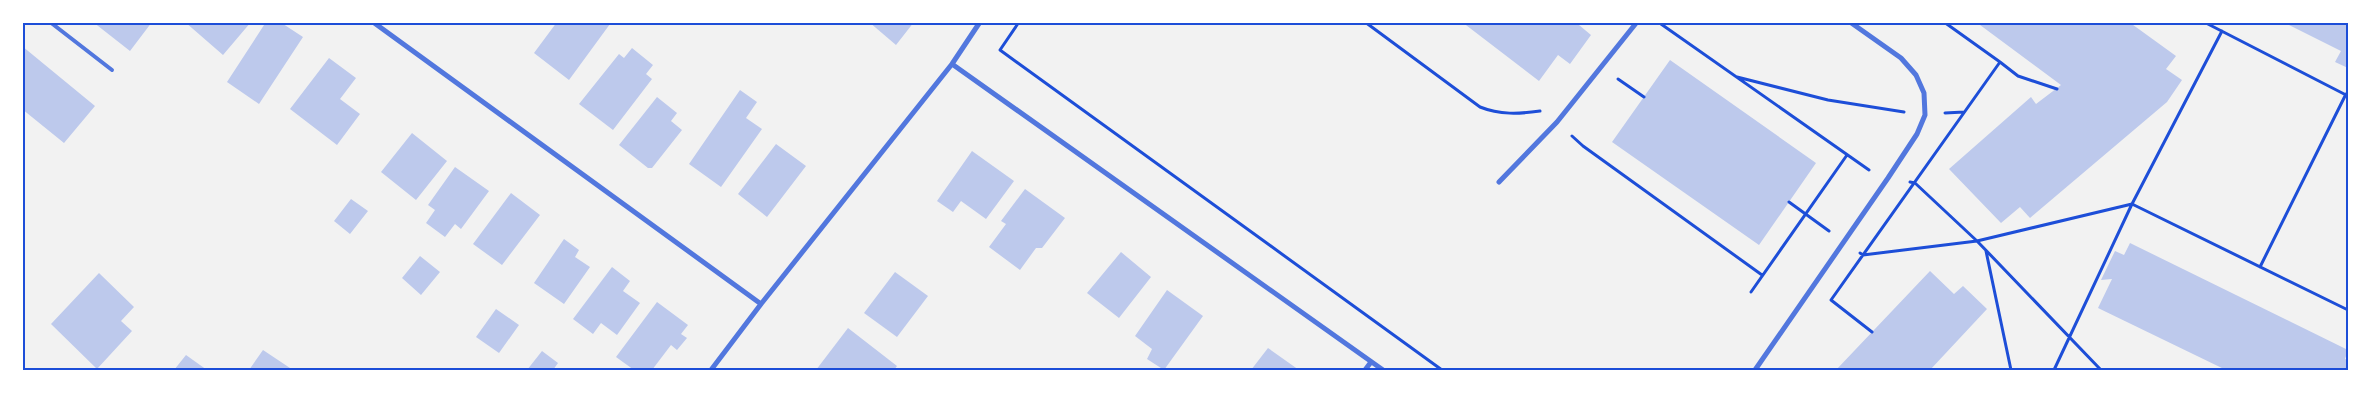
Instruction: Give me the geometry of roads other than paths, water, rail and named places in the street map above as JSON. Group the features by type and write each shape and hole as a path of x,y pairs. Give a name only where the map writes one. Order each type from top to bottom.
{"street":[{"path":"373,22 761,304"},
{"path":"711,370 761,304 952,64 980,22"},
{"path":"1499,182 1558,122 1638,22"},
{"path":"1755,370 1917,134 1925,114 1924,93 1916,75 1901,58 1850,22"},
{"path":"952,64 1383,370"},
{"path":"1365,370 1371,362"}],"lane":[{"path":"50,22 112,70"}]}
